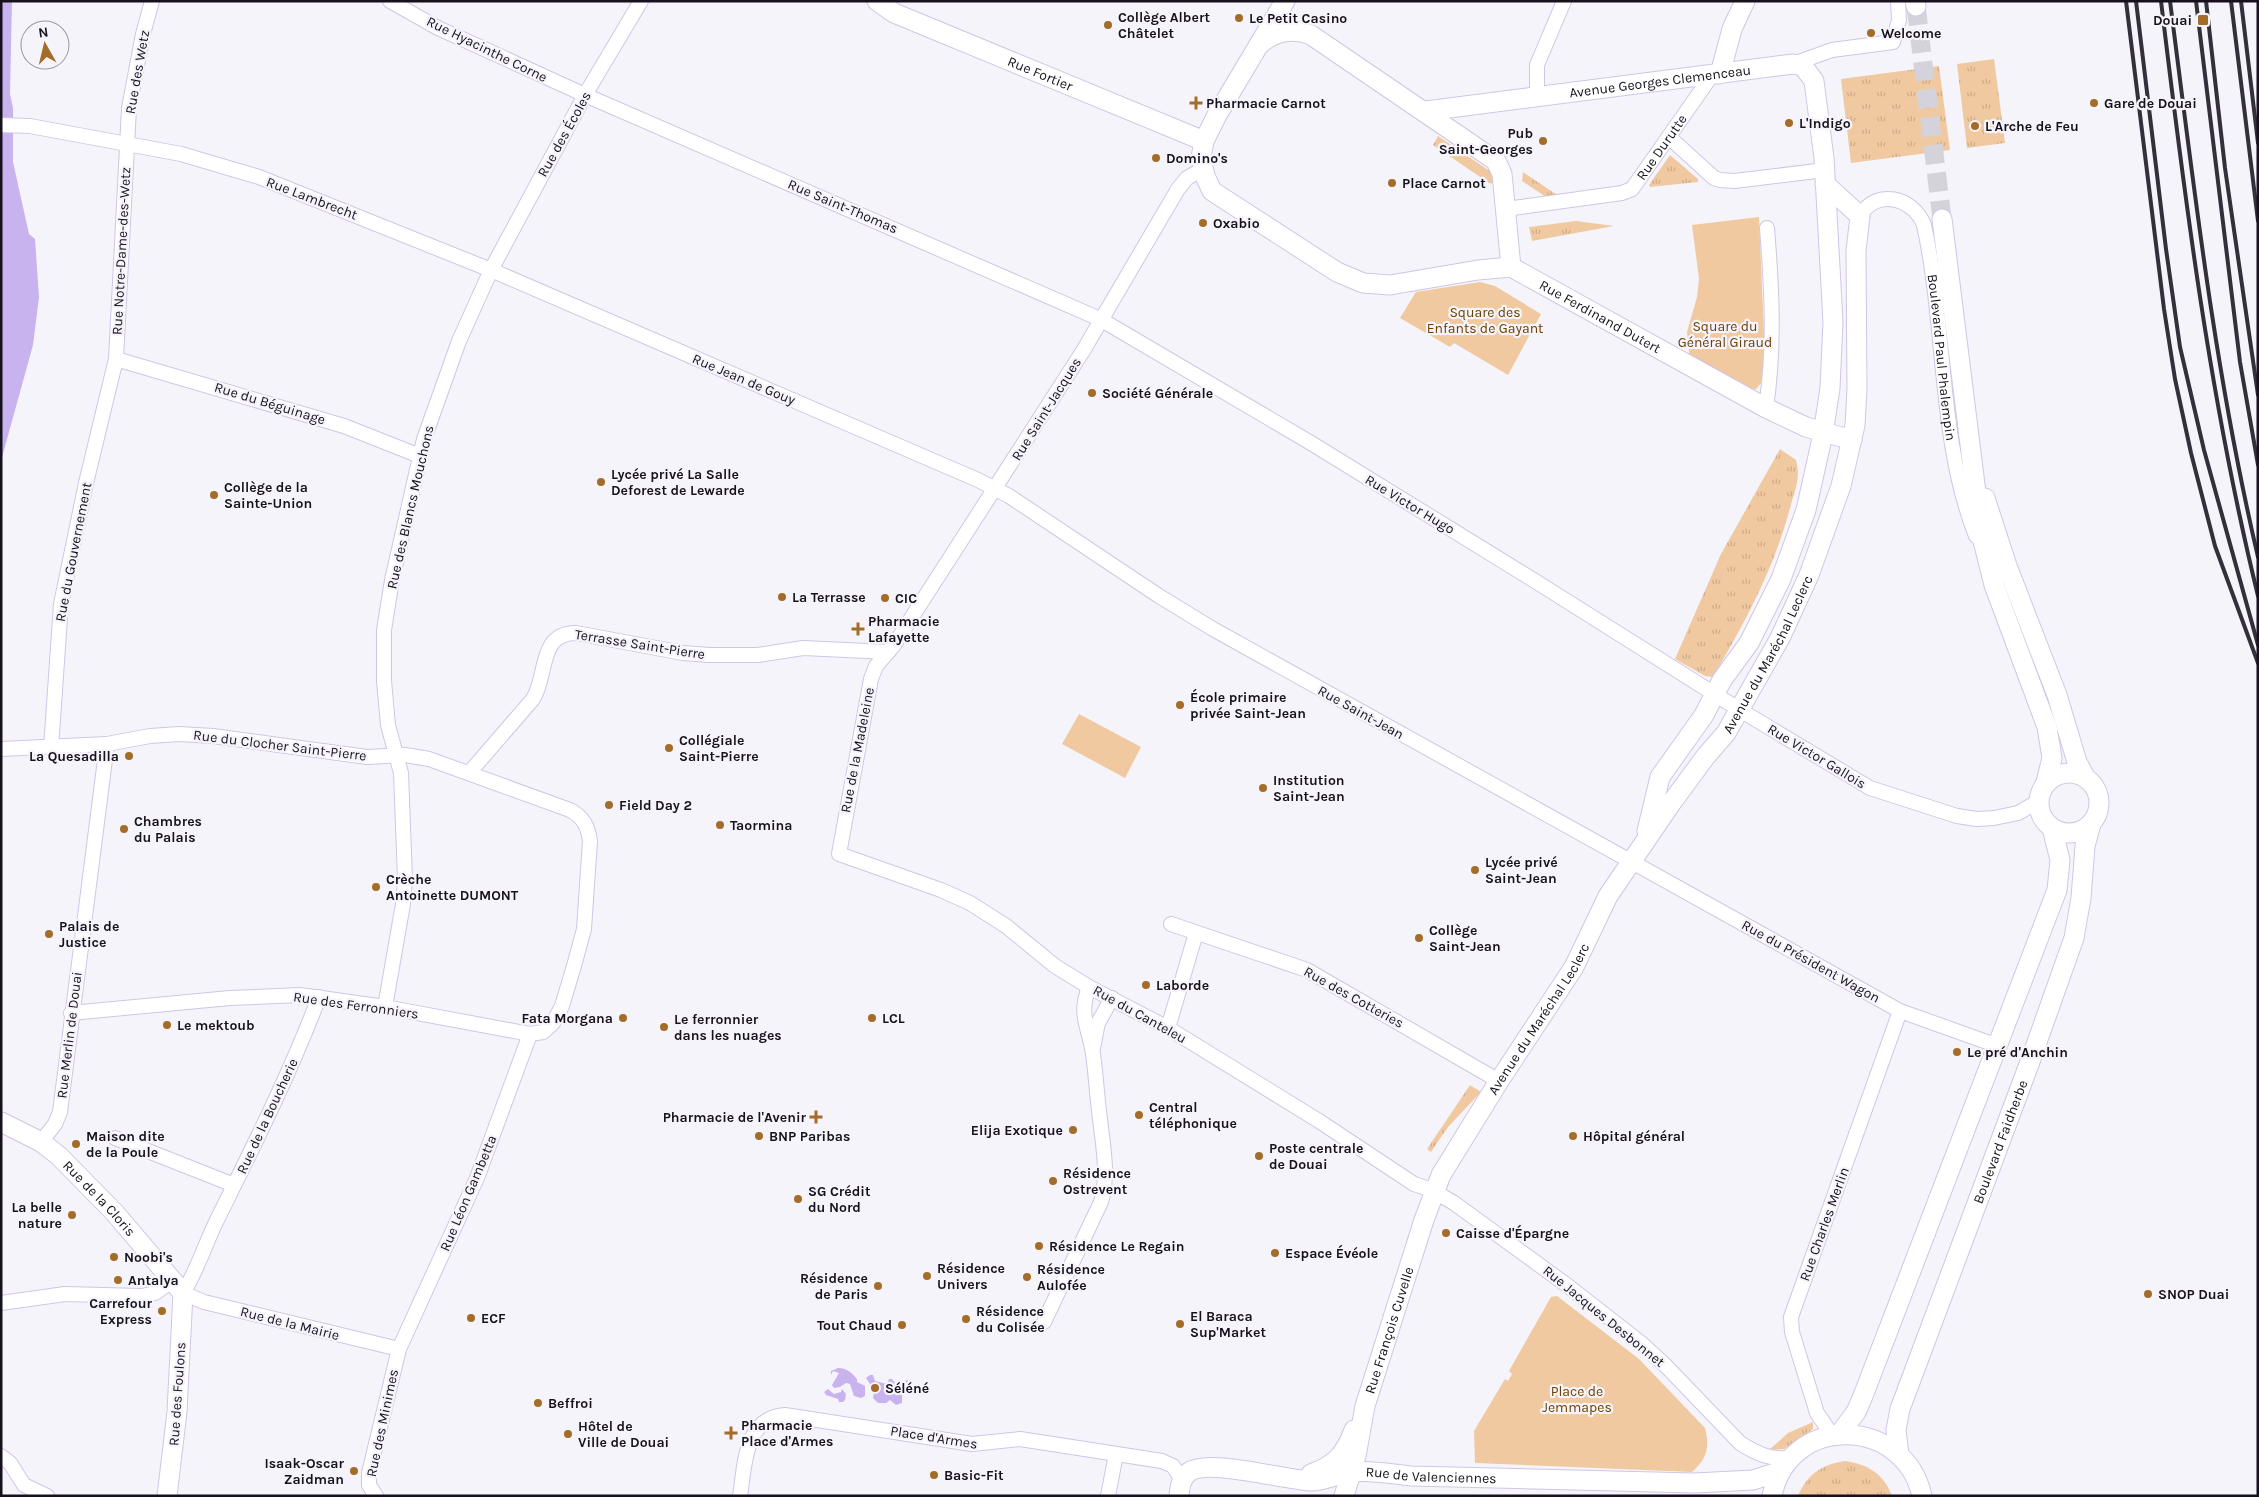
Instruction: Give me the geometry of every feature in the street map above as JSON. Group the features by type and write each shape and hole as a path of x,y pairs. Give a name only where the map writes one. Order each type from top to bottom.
{"street":[{"name":"Rue des Wetz","path":"128,144 132,92 152,1"},
{"name":"Rue Hyacinthe Corne","path":"390,1 438,28 585,95"},
{"name":"Rue des Écoles","path":"491,270 585,95 641,1"},
{"name":"Rue Fortier","path":"877,1 894,12 1204,141"},
{"path":"1258,46 1277,34 1294,31 1305,32 1318,38 1496,161 1502,174 1511,268 1478,270 1390,285 1363,283 1336,272 1212,191 1201,158 1204,141 1217,115 1284,1"},
{"path":"1537,97 1537,65 1564,1"},
{"name":"Rue Durutte","path":"1506,209 1627,192 1632,189 1716,74 1732,29 1745,1"},
{"name":"Avenue Georges Clemenceau","path":"1426,111 1793,64 1832,50 1893,42 1899,20 1910,3"},
{"name":"Avenue du Maréchal Leclerc","path":"1643,846 1660,777 1704,715 1722,680 1756,632 1786,566 1808,502 1823,434 1830,388 1833,322 1825,177 1814,81 1803,66 1793,64"},
{"name":"Rue Saint-Thomas","path":"585,95 1100,319"},
{"name":"Rue Lambrecht","path":"1,125 16,125 195,157 259,177 491,270"},
{"path":"1669,137 1720,180 1825,177 1860,216"},
{"name":"Rue Notre-Dame-des-Wetz","path":"116,358 128,144"},
{"name":"Rue Saint-Jacques","path":"888,652 996,488 1082,351 1183,182 1204,169"},
{"name":"Boulevard Paul Phalempin","path":"1860,216 1866,207 1875,201 1894,199 1913,207 1924,225 1956,457 1969,518 1989,567 2046,726 2052,758 2046,782"},
{"name":"Avenue du Maréchal Leclerc","path":"1434,1190 1445,1166 1574,967 1600,910 1631,861 1672,802 1721,739 1740,710 1780,638 1806,584 1841,486 1852,440 1858,389 1856,260 1860,216"},
{"name":"Boulevard Paul Phalempin","path":"1942,219 1971,445 1977,512 1989,567"},
{"path":"1766,408 1774,328 1767,228"},
{"name":"Rue Ferdinand Dutert","path":"1511,268 1766,408 1823,434"},
{"name":"Rue des Blancs Mouchons","path":"385,1007 404,892 401,773 398,755 388,725 384,681 384,630 392,580 420,456 437,398 453,355 491,270"},
{"name":"Rue Jean de Gouy","path":"491,270 996,488"},
{"name":"Rue Victor Hugo","path":"1100,319 1311,443 1716,694"},
{"name":"Rue du Béguinage","path":"116,358 344,426 420,456"},
{"name":"Rue du Gouvernement","path":"51,748 61,604 86,483 116,358"},
{"path":"1823,434 1852,440"},
{"name":"Boulevard Paul Phalempin","path":"1971,445 1998,540 2057,695 2077,762 2085,777"},
{"name":"Rue Saint-Jean","path":"996,488 1213,629 1631,861"},
{"name":"Terrasse Saint-Pierre","path":"469,773 533,699 539,687 548,648 561,635 576,633 709,655 758,656 803,648 888,652"},
{"name":"Rue de la Madeleine","path":"839,854 871,679 876,666 888,652"},
{"name":"Rue Victor Gallois","path":"1716,694 1870,788 1957,816 1977,819 2004,817 2024,810 2039,801"},
{"name":"Rue du Clocher Saint-Pierre","path":"1,748 51,748 107,744 150,736 196,735 367,756 398,755 429,759 570,810 584,820 588,827 590,841 584,929 562,1006 553,1023 548,1028"},
{"name":"Rue Merlin de Douai","path":"41,1142 55,1124 60,1112 71,1013 107,744"},
{"path":"2066,772 2085,777 2095,787 2099,799 2098,811 2091,824 2080,831 2071,833 2052,828 2042,817 2039,801 2046,782 2056,775 2066,772"},
{"name":"Boulevard Faidherbe","path":"1899,1455 1896,1436 1898,1415 2031,1059 2074,938 2081,898 2085,846 2091,824"},
{"path":"1835,1435 1856,1412 1863,1396 1998,1046 2058,884 2060,860 2052,828"},
{"name":"Rue du Canteleu","path":"839,854 941,890 970,903 1006,926 1045,959 1089,986 1168,1028 1319,1121 1414,1184 1434,1190"},
{"name":"Rue du Président Wagon","path":"1631,861 1900,1011 1998,1046"},
{"name":"Rue des Cotteries","path":"1171,924 1313,973 1499,1080"},
{"path":"1168,1028 1196,933"},
{"path":"1044,1322 1103,1196 1105,1179 1104,1160 1093,1051 1084,1014 1084,999 1089,986"},
{"name":"Rue des Ferronniers","path":"71,1013 230,998 291,995 319,997 385,1007 530,1034 548,1028"},
{"name":"Rue de la Boucherie","path":"178,1287 195,1273 211,1232 300,1048 319,997"},
{"path":"1093,1051 1098,1024 1112,998"},
{"name":"Rue Charles Merlin","path":"1835,1435 1817,1413 1792,1332 1791,1317 1900,1011"},
{"name":"Rue Léon Gambetta","path":"399,1350 477,1178 530,1034"},
{"name":"Rue de la Cloris","path":"1,1122 41,1142 59,1156 114,1212 178,1287"},
{"path":"115,1138 234,1185"},
{"name":"Rue François Cuvelle","path":"1344,1496 1360,1438 1365,1406 1434,1190"},
{"name":"Rue Jacques Desbonnet","path":"1434,1190 1568,1286 1641,1343 1666,1366 1740,1443 1751,1451 1786,1465"},
{"path":"1,1303 65,1294 142,1296 178,1287"},
{"name":"Rue de la Mairie","path":"178,1287 204,1302 399,1350"},
{"name":"Rue des Foulons","path":"167,1496 177,1412 178,1287"},
{"name":"Rue des Minimes","path":"376,1496 369,1485 369,1473 399,1350"},
{"path":"1288,1478 1317,1472 1338,1458 1348,1446 1365,1406"},
{"name":"Place d'Armes","path":"740,1496 752,1437 759,1426 781,1415 792,1415 972,1444 1020,1439 1099,1451"},
{"path":"1772,1496 1786,1465 1812,1442 1835,1435 1854,1434 1874,1439 1899,1455 1914,1475 1922,1496"},
{"name":"Rue de Valenciennes","path":"1099,1451 1166,1462 1173,1466 1180,1488"},
{"path":"1108,1496 1116,1454"},
{"path":"1,1456 10,1463 24,1485 47,1496"},
{"name":"Rue de Valenciennes","path":"1180,1488 1195,1469 1210,1466 1320,1481 1352,1472 1376,1472 1411,1476 1695,1483 1760,1479 1786,1465"}],"green space":[{"path":"1994,59 2005,143 1967,148 1957,64"},
{"path":"1939,66 1950,150 1851,163 1841,79"},
{"path":"1438,136 1497,176 1495,184 1489,183 1433,145"},
{"path":"1670,155 1698,179 1698,182 1650,187 1649,185"},
{"path":"1523,172 1560,197 1549,199 1522,181"},
{"name":"Square du Général Giraud","path":"1759,217 1765,359 1763,381 1756,389 1750,390 1690,360 1687,332 1697,297 1699,279 1692,225"},
{"path":"1576,221 1614,226 1532,241 1529,227"},
{"name":"Square des Enfants de Gayant","path":"1480,282 1495,286 1541,314 1508,375 1454,343 1450,347 1400,318 1416,292"},
{"path":"1780,449 1796,460 1798,473 1798,479 1783,531 1758,595 1736,636 1713,677 1705,676 1675,659 1721,554"},
{"path":"1079,714 1141,747 1125,778 1062,744"},
{"path":"1470,1085 1481,1092 1448,1127 1431,1152 1427,1149"},
{"name":"Place de Jemmapes","path":"1557,1296 1639,1359 1705,1428 1706,1452 1701,1462 1692,1472 1475,1463 1474,1431 1505,1379 1508,1381 1512,1374 1509,1371 1551,1297"},
{"path":"1813,1422 1813,1429 1784,1449 1769,1450 1788,1433"},
{"path":"1837,1462 1853,1462 1874,1471 1885,1482 1892,1496 1798,1496 1806,1482 1817,1471"}],"shaded area":[{"path":"1,1 12,1 10,94 13,108 13,162 29,234 35,239 39,297 33,345 1,461"},
{"path":"838,1368 849,1371 857,1379 857,1382 865,1386 865,1396 861,1398 854,1396 850,1384 846,1383 834,1388 832,1385 839,1373 833,1371 831,1375 831,1371"},
{"path":"873,1375 875,1381 887,1384 889,1379 892,1379 896,1384 907,1380 911,1384 909,1392 902,1394 902,1403 896,1405 890,1400 886,1403 878,1403 873,1398 874,1391 879,1386 875,1383 876,1386 872,1387 866,1378"},
{"path":"828,1389 834,1394 841,1392 842,1389 846,1394 845,1400 839,1402 838,1399 826,1395 824,1392"}],"tunnel":[{"path":"1916,6 1942,219"}],"railway":[{"path":"2126,1 2164,309 2175,379 2191,453 2215,546 2258,663"},
{"path":"2136,1 2166,249 2180,347 2204,450 2258,645"},
{"path":"2161,1 2200,300 2226,448 2258,596"},
{"path":"2170,1 2197,211 2218,350 2229,419 2258,557"},
{"path":"2196,1 2240,362 2258,465"},
{"path":"2206,1 2225,168 2258,395"},
{"path":"2231,1 2258,221"},
{"path":"2241,1 2258,143"}],"place":[{"name":"Le Petit Casino","path":"1239,18"},
{"name":"Douai","path":"2203,20"},
{"name":"Collège Albert Châtelet","path":"1108,25"},
{"name":"Welcome","path":"1871,33"},
{"name":"Pharmacie Carnot","path":"1196,103"},
{"name":"Gare de Douai","path":"2094,103"},
{"name":"L'Indigo","path":"1789,123"},
{"name":"L'Arche de Feu","path":"1975,126"},
{"name":"Pub Saint-Georges","path":"1543,141"},
{"name":"Domino's","path":"1156,158"},
{"name":"Place Carnot","path":"1392,183"},
{"name":"Oxabio","path":"1203,223"},
{"name":"Société Générale","path":"1092,393"},
{"name":"Lycée privé La Salle Deforest de Lewarde","path":"601,482"},
{"name":"Collège de la Sainte-Union","path":"214,495"},
{"name":"La Terrasse","path":"782,597"},
{"name":"CIC","path":"885,598"},
{"name":"Pharmacie Lafayette","path":"858,629"},
{"name":"École primaire privée Saint-Jean","path":"1180,705"},
{"name":"Collégiale Saint-Pierre","path":"669,748"},
{"name":"La Quesadilla","path":"129,756"},
{"name":"Institution Saint-Jean","path":"1263,788"},
{"name":"Field Day 2","path":"609,805"},
{"name":"Taormina","path":"720,825"},
{"name":"Chambres du Palais","path":"124,829"},
{"name":"Lycée privé Saint-Jean","path":"1475,870"},
{"name":"Crèche Antoinette DUMONT","path":"376,887"},
{"name":"Palais de Justice","path":"49,934"},
{"name":"Collège Saint-Jean","path":"1419,938"},
{"name":"Laborde","path":"1146,985"},
{"name":"Fata Morgana","path":"623,1018"},
{"name":"LCL","path":"872,1018"},
{"name":"Le mektoub","path":"167,1025"},
{"name":"Le ferronnier dans les nuages","path":"664,1027"},
{"name":"Le pré d'Anchin","path":"1957,1052"},
{"name":"Central téléphonique","path":"1139,1115"},
{"name":"Pharmacie de l'Avenir","path":"816,1117"},
{"name":"Elija Exotique","path":"1073,1130"},
{"name":"BNP Paribas","path":"759,1136"},
{"name":"Hôpital général","path":"1573,1136"},
{"name":"Maison dite de la Poule","path":"76,1144"},
{"name":"Poste centrale de Douai","path":"1259,1156"},
{"name":"Résidence Ostrevent","path":"1053,1181"},
{"name":"SG Crédit du Nord","path":"798,1199"},
{"name":"La belle nature","path":"72,1215"},
{"name":"Caisse d'Épargne","path":"1446,1233"},
{"name":"Résidence Le Regain","path":"1039,1246"},
{"name":"Espace Évéole","path":"1275,1253"},
{"name":"Noobi's","path":"114,1257"},
{"name":"Résidence Univers","path":"927,1276"},
{"name":"Résidence Aulofée","path":"1027,1277"},
{"name":"Antalya","path":"118,1280"},
{"name":"Résidence de Paris","path":"878,1286"},
{"name":"SNOP Duai","path":"2148,1294"},
{"name":"Carrefour Express","path":"162,1311"},
{"name":"ECF","path":"471,1318"},
{"name":"Résidence du Colisée","path":"966,1319"},
{"name":"El Baraca Sup'Market","path":"1180,1324"},
{"name":"Tout Chaud","path":"902,1325"},
{"name":"Séléné","path":"875,1388"},
{"name":"Beffroi","path":"538,1403"},
{"name":"Pharmacie Place d'Armes","path":"731,1433"},
{"name":"Hôtel de Ville de Douai","path":"568,1434"},
{"name":"Isaak-Oscar Zaidman","path":"354,1471"},
{"name":"Basic-Fit","path":"934,1475"}]}
